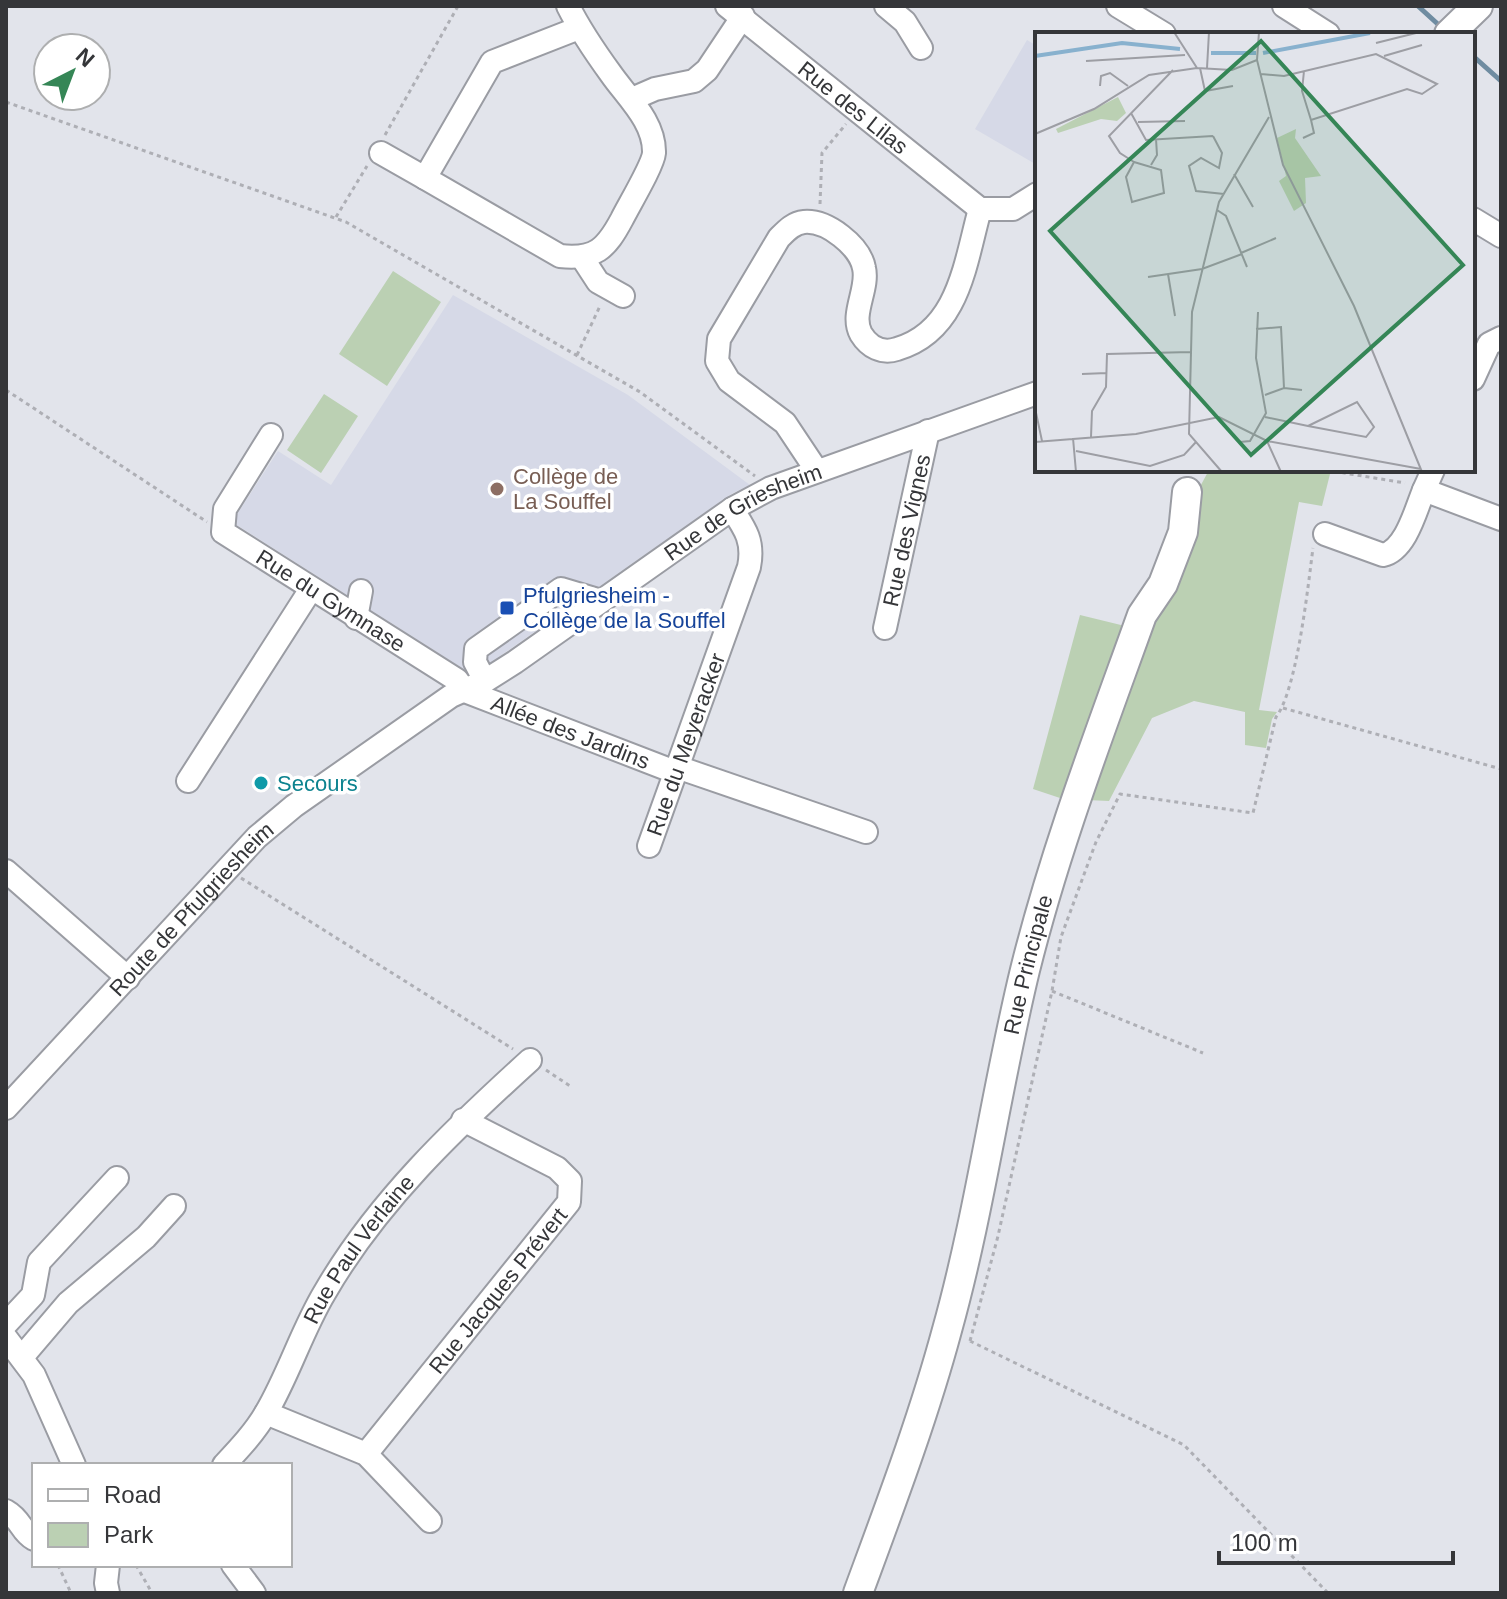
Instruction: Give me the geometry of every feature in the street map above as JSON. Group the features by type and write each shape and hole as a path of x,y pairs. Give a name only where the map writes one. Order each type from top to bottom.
{"main road":[{"path":"1452,31 1478,6"},
{"name":"Rue Principale","path":"858,1593 904,1465 959,1336 968,1247 1025,971 1060,847 1145,607 1163,584 1183,532 1191,481"}],"street":[{"path":"377,151 560,256 583,259 599,251 612,237 654,156 652,136 632,99 579,28 568,6"},
{"path":"886,6 905,22 921,48"},
{"path":"1118,6 1161,32"},
{"path":"1284,6 1325,32"},
{"path":"632,99 655,89 694,81 707,70 735,11"},
{"name":"Rue des Lilas","path":"735,11 980,209"},
{"path":"425,178 492,62 579,28"},
{"path":"817,471 785,423 729,381 717,361 719,339 779,238 790,227 802,222 820,224 855,250 864,266 865,285 858,318 860,332 872,347 888,352 906,347 940,323 953,305 980,209 1013,209 1035,195"},
{"path":"1475,220 1501,236"},
{"path":"583,259 598,282 616,292"},
{"path":"1475,375 1489,344 1501,338"},
{"name":"Rue de Griesheim","path":"476,686 732,509 771,488 1035,394"},
{"name":"Rue des Vignes","path":"885,628 928,431"},
{"path":"223,532 225,509 271,435"},
{"path":"1325,534 1383,555 1389,554 1401,542 1429,480 1501,519"},
{"name":"Rue du Meyeracker","path":"649,846 752,552 750,535 732,509"},
{"name":"Rue du Gymnase","path":"223,532 440,670 476,686"},
{"path":"188,781 311,589"},
{"path":"476,686 476,649 526,612 561,589 601,601"},
{"path":"356,618 361,591"},
{"name":"Allée des Jardins","path":"476,686 676,770 866,832"},
{"name":"Route de Pfulgriesheim","path":"6,1108 257,837 294,806 451,696 476,686"},
{"path":"6,871 128,978"},
{"name":"Rue Paul Verlaine","path":"226,1463 266,1413 324,1293 362,1235 428,1156 530,1060"},
{"name":"Rue Jacques Prévert","path":"366,1454 569,1202 570,1181 557,1168 463,1120"},
{"path":"6,1324 33,1295 39,1262 117,1178"},
{"path":"22,1357 68,1303 146,1237 174,1206"},
{"path":"6,1338 22,1357 46,1399 73,1463"},
{"path":"266,1413 366,1454 430,1521"},
{"path":"6,1511 17,1517 23,1530 32,1537"},
{"path":"108,1567 108,1593"},
{"path":"234,1567 254,1593"}],"path":[{"path":"336,217 377,151 458,6"},
{"path":"6,102 336,217 640,392 771,488"},
{"path":"820,224 822,153 858,109"},
{"path":"577,355 616,292"},
{"path":"6,390 223,532"},
{"path":"1338,472 1411,484 1429,480"},
{"path":"1325,534 1314,540 1292,680 1283,708 1276,717 1253,813 1120,794 1096,842 1061,937 998,1236 959,1336 1184,1445 1328,1593"},
{"path":"1283,708 1501,769"},
{"path":"227,869 570,1086"},
{"path":"1052,991 1203,1053"},
{"path":"59,1567 71,1593"},
{"path":"137,1567 152,1593"}],"shaded area":[{"path":"1027,40 1035,45 1035,164 975,129"},
{"name":"Collège de La Souffel","path":"453,295 628,395 750,485 733,493 473,675 232,522 278,451 331,485"}],"green space":[{"path":"393,271 441,302 387,386 339,354"},
{"path":"324,394 358,416 321,473 287,450"},
{"path":"1208,472 1330,474 1322,506 1299,502 1259,710 1277,712 1272,719 1266,748 1245,745 1245,712 1194,701 1152,718 1109,801 1063,799 1033,789 1080,615 1125,626"}],"waterway":[{"path":"1418,6 1441,27"},
{"path":"1475,58 1501,81"}],"place":[{"name":"Collège de La Souffel","path":"497,489"},
{"name":"Pfulgriesheim - Collège de la Souffel","path":"507,608"},
{"name":"Secours","path":"261,783"}]}
